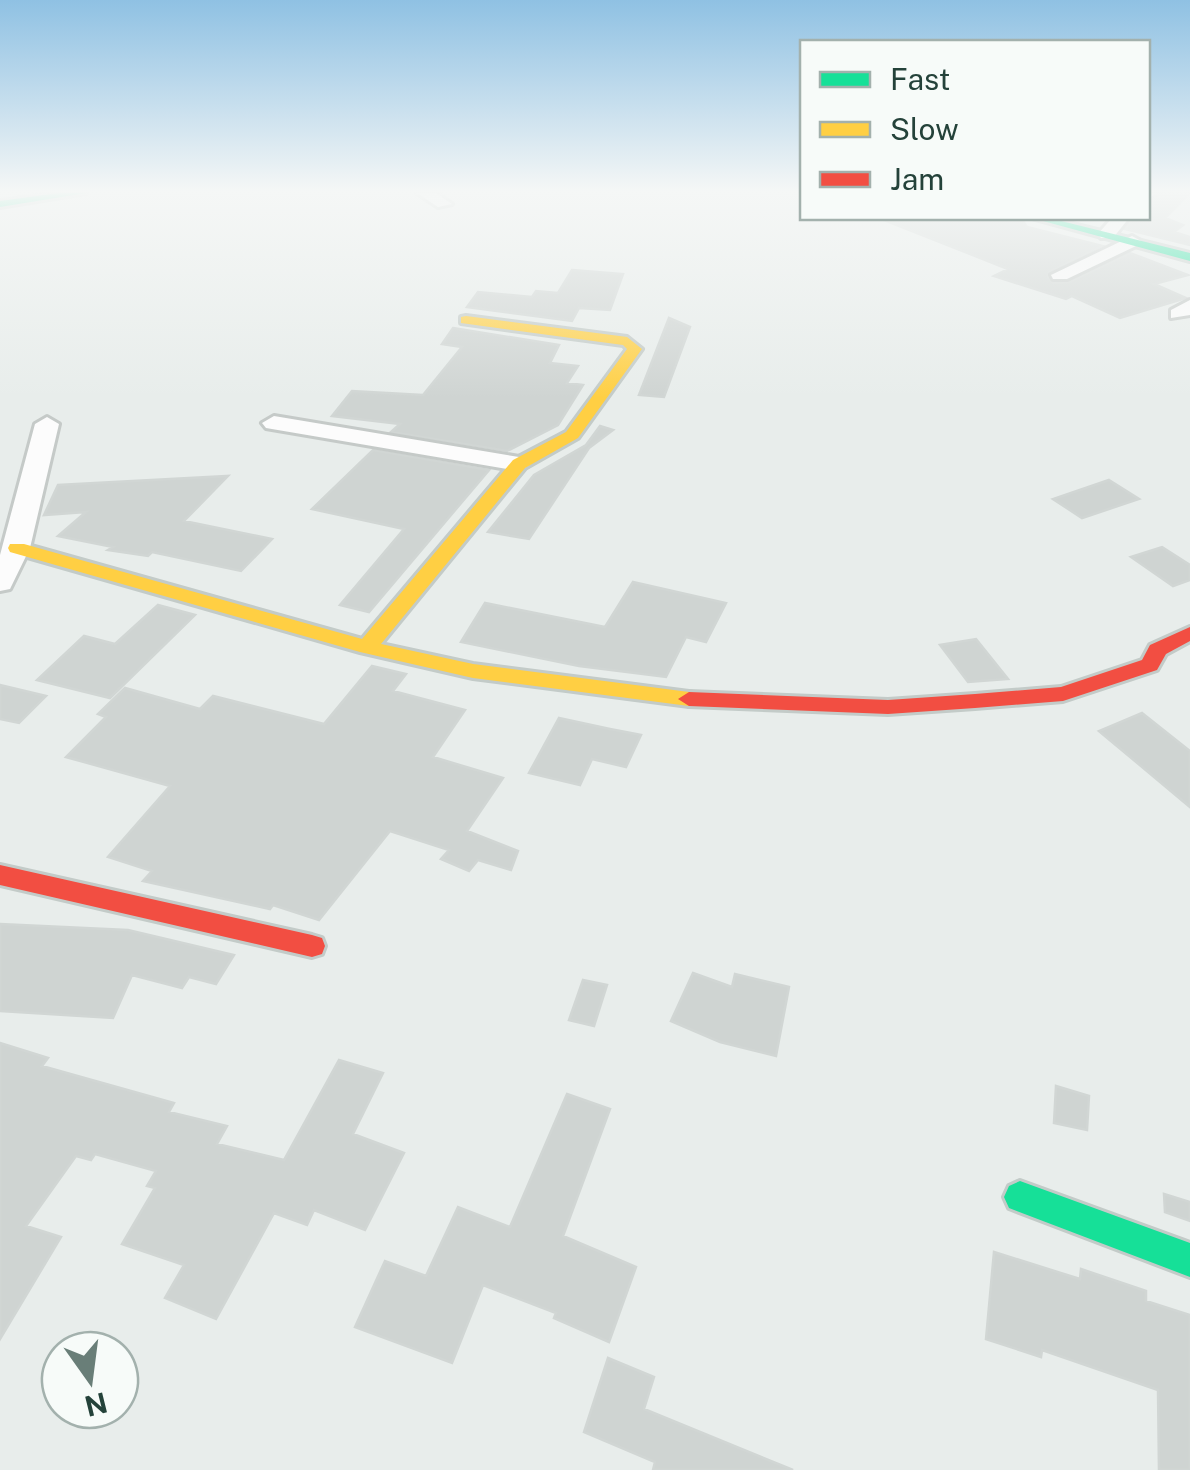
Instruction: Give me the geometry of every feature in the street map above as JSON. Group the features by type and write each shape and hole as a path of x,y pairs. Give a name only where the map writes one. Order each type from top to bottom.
{"street":[{"path":"1060,275 1089,262"},
{"path":"367,647 519,464 572,435 635,350 627,341 466,320"},
{"path":"0,583 17,548 47,424"},
{"path":"274,424 519,464"},
{"path":"17,548 367,647 473,671 697,700 888,707 1063,694 1150,665 1157,650 1190,633"},
{"path":"0,875 312,946"},
{"path":"1020,1197 1190,1260"}],"building":[{"path":"989,262 1070,262 1049,272 1053,283 1069,282 1112,262 1153,262 1188,275 1154,284 1186,298 1120,318 1072,296 1066,299 994,276 1008,269"},
{"path":"572,270 623,274 610,310 579,308 572,321 467,307 478,292 532,297 536,291 558,293"},
{"path":"669,318 690,327 664,397 639,395"},
{"path":"453,328 559,345 550,363 578,366 567,383 583,385 558,425 507,451 391,432 400,424 332,416 352,391 423,395 462,347 442,344"},
{"path":"600,426 613,430 589,448 529,539 488,532 534,475 586,445"},
{"path":"373,450 489,470 369,612 340,605 404,529 312,509"},
{"path":"228,476 184,521 272,539 241,571 152,552 148,556 108,550 113,547 58,536 86,512 44,515 58,485"},
{"path":"1109,480 1139,499 1082,518 1053,499"},
{"path":"1162,547 1190,565 1190,580 1173,586 1131,557"},
{"path":"633,582 726,603 706,642 686,637 666,677 579,666 461,642 485,603 605,627"},
{"path":"158,605 195,615 110,698 37,680 84,636 115,644"},
{"path":"976,639 1008,679 968,682 940,645"},
{"path":"372,666 406,674 393,691 465,710 433,757 503,778 467,831 518,851 511,870 478,860 469,871 441,859 449,850 390,831 319,920 273,905 270,909 143,881 152,871 108,857 170,786 66,757 106,717 98,714 125,688 200,709 213,696 324,724"},
{"path":"0,685 46,696 19,723 0,719"},
{"path":"1142,713 1190,751 1190,807 1099,731"},
{"path":"559,718 641,735 626,767 592,759 580,785 529,773"},
{"path":"0,924 128,930 234,955 216,984 189,977 182,988 132,975 113,1018 0,1011"},
{"path":"693,973 732,987 735,974 789,987 776,1056 720,1042 671,1021"},
{"path":"583,980 607,985 594,1026 569,1020"},
{"path":"0,1043 48,1058 42,1066 174,1103 169,1112 227,1126 217,1144 284,1160 339,1060 383,1073 353,1134 404,1153 365,1230 314,1210 307,1225 274,1213 216,1319 165,1298 184,1265 122,1244 155,1188 147,1186 156,1171 95,1154 91,1160 76,1156 26,1226 61,1237 0,1339"},
{"path":"1056,1086 1089,1096 1087,1130 1054,1123"},
{"path":"567,1094 610,1109 563,1236 636,1267 609,1342 554,1318 556,1313 483,1285 452,1363 355,1327 385,1261 426,1276 458,1207 510,1227"},
{"path":"1164,1194 1190,1202 1190,1221 1165,1212"},
{"path":"994,1252 1080,1279 1081,1269 1146,1291 1146,1301 1190,1315 1190,1470 1159,1470 1158,1390 1042,1350 1041,1357 986,1339"},
{"path":"608,1358 654,1377 644,1409 793,1470 653,1470 655,1462 584,1432"}],"traffic: fast":[{"path":"1020,1197 1190,1260"}],"traffic: slow":[{"path":"367,647 519,464 572,435 635,349 627,341 466,320"},
{"path":"17,548 367,647 473,671 689,699"}],"traffic: jam":[{"path":"689,699 888,707 1063,694 1150,665 1157,650 1190,633"},
{"path":"0,875 312,946"}]}
